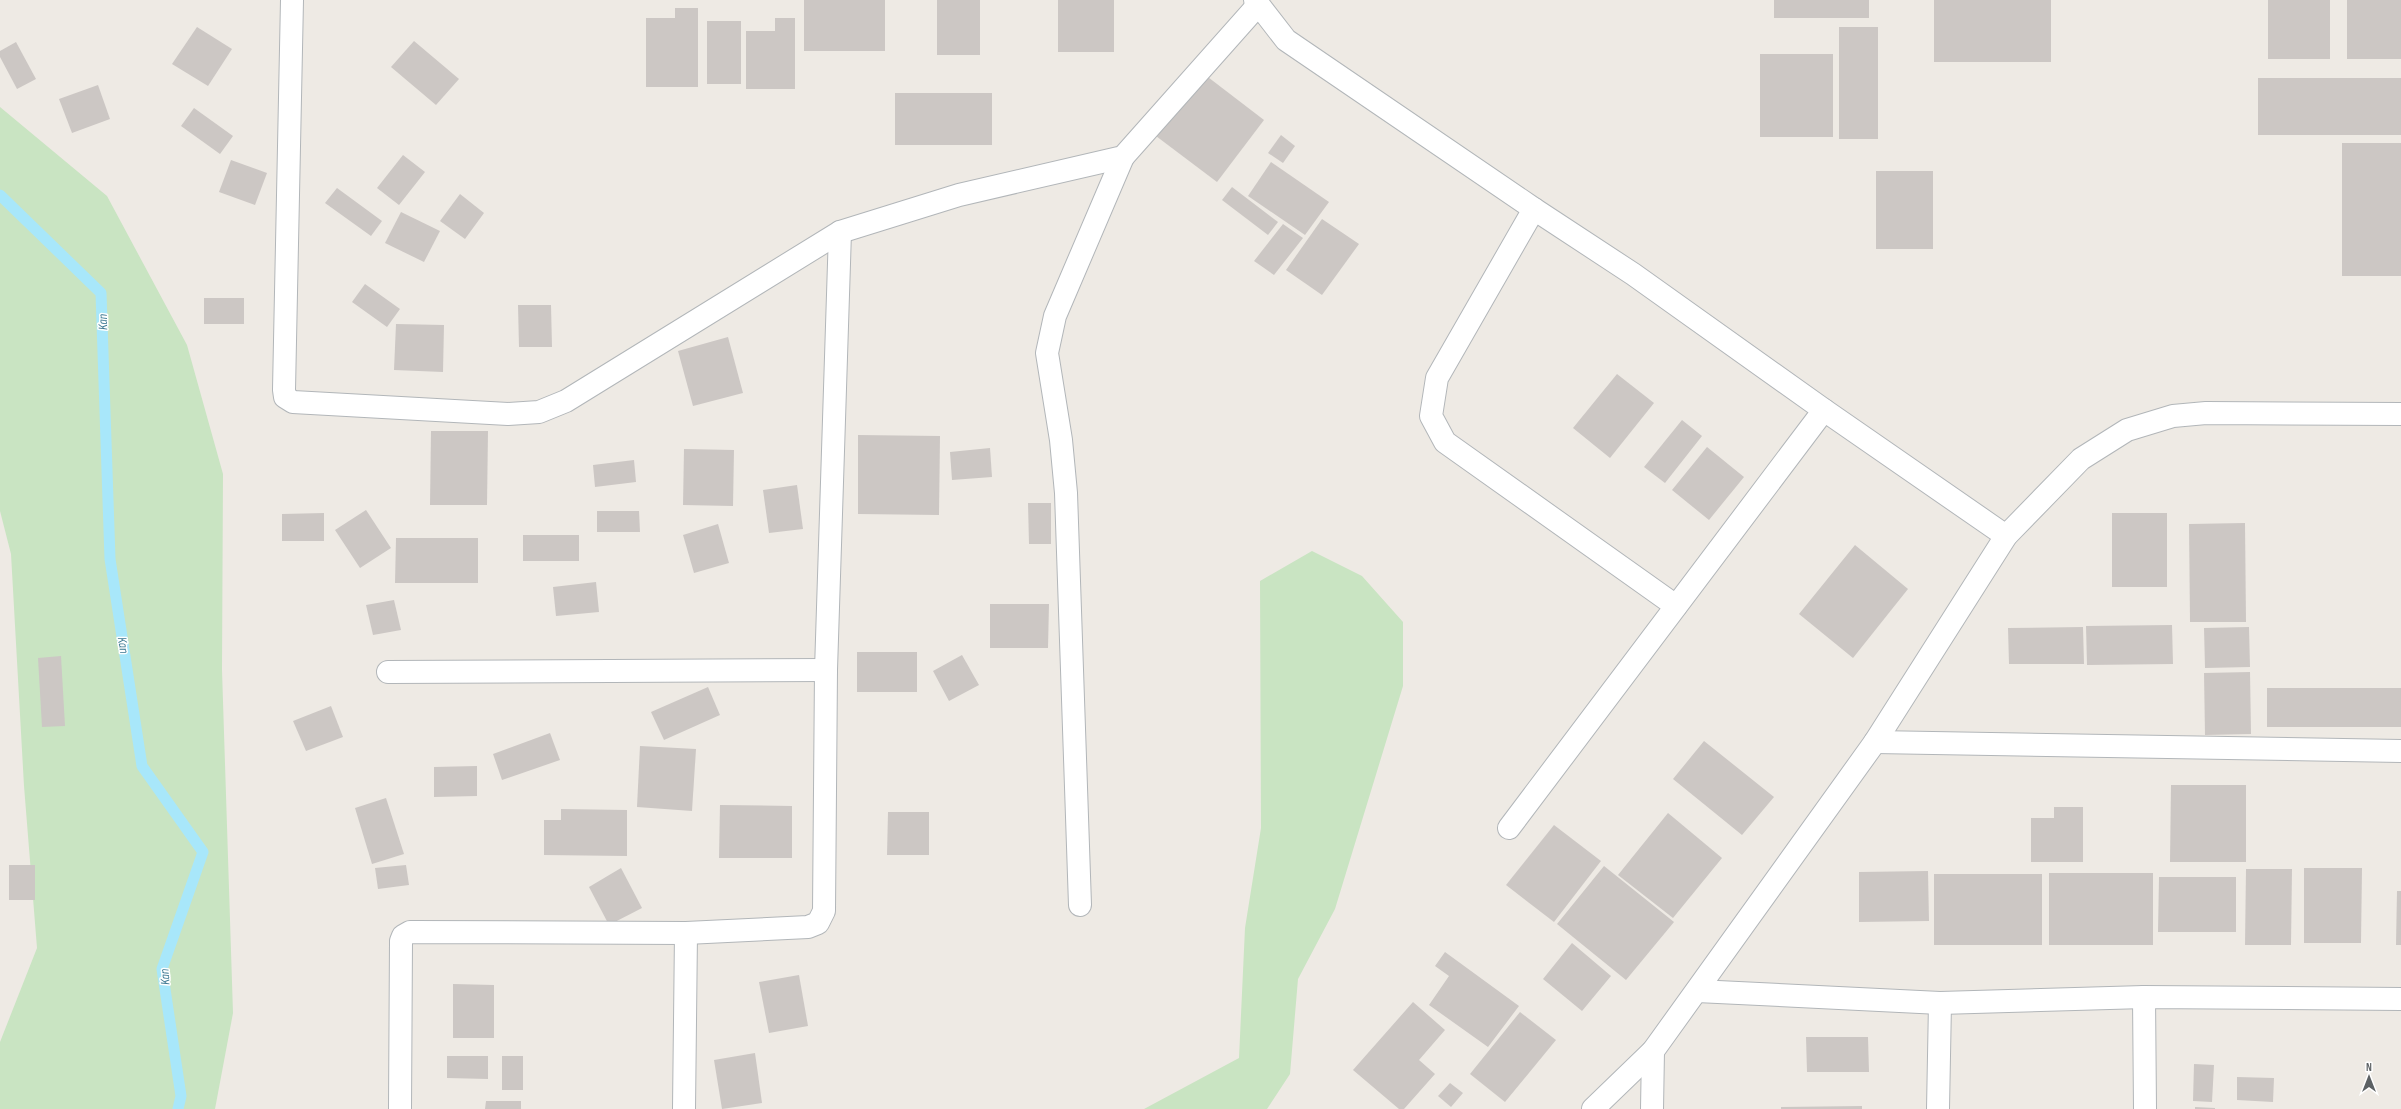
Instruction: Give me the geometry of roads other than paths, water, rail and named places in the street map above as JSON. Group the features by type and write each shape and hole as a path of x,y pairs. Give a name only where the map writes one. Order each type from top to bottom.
{"street":[{"path":"292,0 284,390 285,397 293,402 508,414 538,412 566,401 840,232 959,195 1123,157"},
{"path":"1080,905 1066,493 1061,440 1047,352 1055,316 1123,157 1257,3 1286,40 1534,209 1633,274 1824,410 2006,536"},
{"path":"1534,209 1437,378 1431,416 1445,442 1676,606"},
{"path":"400,1109 401,941 403,936 410,932 686,933 808,927 818,923 824,911 826,670 840,232"},
{"path":"1509,828 1824,410"},
{"path":"1593,1109 1653,1051 1697,991 1875,742 2006,536 2081,459 2127,430 2173,416 2206,413 2401,414"},
{"path":"388,672 826,670"},
{"path":"1875,742 2401,751"},
{"path":"684,1109 686,933"},
{"path":"1697,991 1940,1003 2144,997 2401,999"},
{"path":"2144,997 2145,1109"},
{"path":"1938,1109 1940,1003"},
{"path":"1652,1109 1653,1051"}],"waterway":[{"name":"Kan","path":"0,195 101,293 110,559 142,766 203,852 162,969 181,1096 178,1109"}]}
